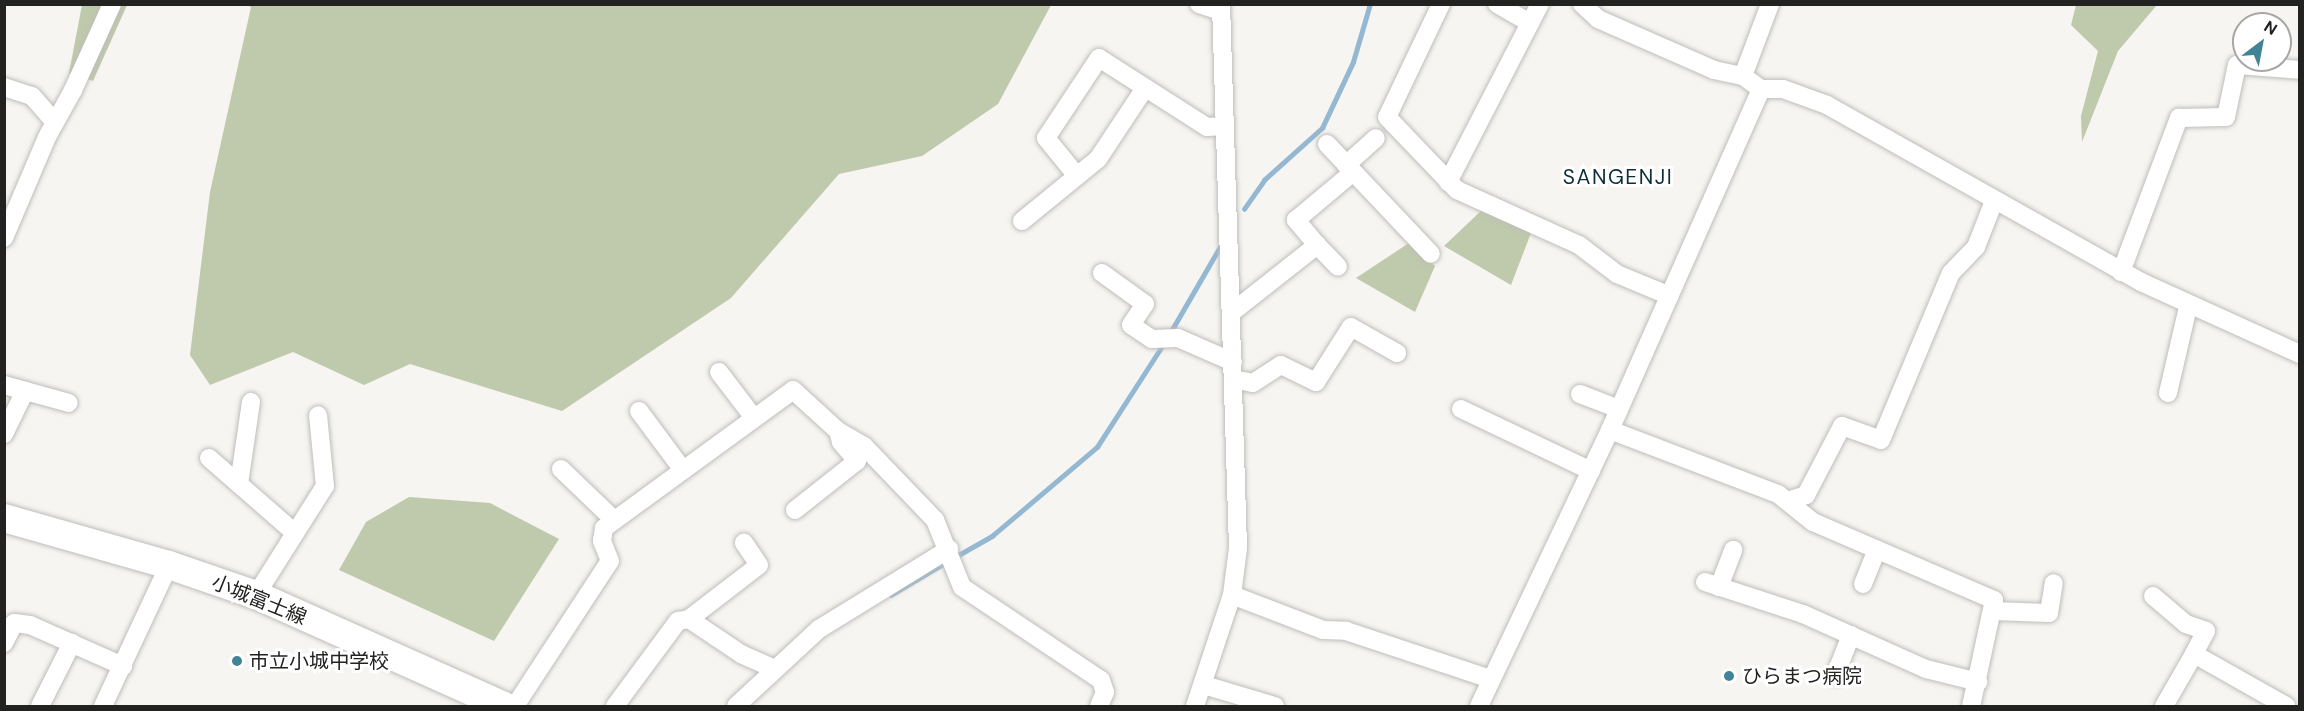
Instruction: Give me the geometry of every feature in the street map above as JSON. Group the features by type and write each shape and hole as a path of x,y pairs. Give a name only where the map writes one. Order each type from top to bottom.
{"main road":[{"name":"小城富士線","path":"4,518 169,565 256,595 504,706"}],"street":[{"path":"4,238 54,121 74,90 112,4"},
{"path":"1195,706 1204,685 1232,595 1238,548 1221,8 1199,4"},
{"path":"1441,4 1387,117 1448,182 1503,213 1579,245 1617,274 1670,296"},
{"path":"1497,4 1530,23"},
{"path":"1448,182 1540,4"},
{"path":"1582,4 1598,19 1713,70 1743,76 1761,89 1783,89 1827,105 2121,272 2188,307 2300,354"},
{"path":"1743,76 1770,4"},
{"path":"1077,176 1046,138 1099,58 1207,127 1225,126"},
{"path":"2121,272 2179,118 2226,117 2237,65 2300,70"},
{"path":"4,87 32,96 54,121"},
{"path":"1022,221 1098,159 1145,88"},
{"path":"1479,706 1610,430 1761,89"},
{"path":"1338,267 1296,220 1349,169 1376,138"},
{"path":"1327,144 1431,254"},
{"path":"1790,500 1806,495 1842,426 1881,440 1951,273 1976,248 1994,201"},
{"path":"1231,313 1317,245"},
{"path":"1102,273 1144,303 1131,325 1152,339 1178,338 1253,383 1281,365 1316,382 1351,327 1397,353"},
{"path":"2168,393 2188,307"},
{"path":"719,372 754,418"},
{"path":"4,385 69,403"},
{"path":"515,706 610,561 602,541 604,528 793,390 838,431 864,446 935,520 962,587 1101,681 1105,692 1099,706"},
{"path":"4,434 25,391"},
{"path":"1580,394 1619,409"},
{"path":"239,484 251,402"},
{"path":"1461,410 1591,471"},
{"path":"639,411 683,470"},
{"path":"256,595 325,486 318,415"},
{"path":"1610,430 1790,500 1813,522 1994,600 1971,706"},
{"path":"795,510 857,461 841,442 838,431"},
{"path":"209,458 295,533"},
{"path":"561,469 614,520"},
{"path":"615,706 678,621 689,619 759,565 744,543"},
{"path":"1733,550 1712,585 1803,614 1926,669 1978,682"},
{"path":"1863,584 1877,550"},
{"path":"736,706 773,668 819,629 951,557"},
{"path":"103,706 169,565"},
{"path":"1992,611 2049,614 2054,583"},
{"path":"1232,595 1323,630 1346,631 1490,679"},
{"path":"2153,596 2186,624 2206,631 2164,706"},
{"path":"689,619 741,654 773,668"},
{"path":"4,643 14,623 30,625 123,666"},
{"path":"1835,676 1851,635"},
{"path":"40,706 72,643"},
{"path":"2194,654 2286,706"},
{"path":"1204,685 1275,706"}],"green space":[{"path":"82,5 127,5 93,81 69,73"},
{"path":"247,5 1051,5 998,104 922,156 839,174 731,298 562,411 410,364 364,385 293,352 210,385 190,355 210,192 251,7"},
{"path":"2076,5 2157,5 2118,51 2082,142 2081,116 2098,51 2071,25"},
{"path":"1483,209 1531,233 1511,285 1444,246"},
{"path":"1412,241 1435,266 1415,312 1356,278"},
{"path":"409,497 490,503 559,539 494,641 339,570 366,522"}],"waterway":[{"path":"1244,209 1264,180 1322,128 1353,62 1370,4"},
{"path":"1170,333 1221,245"},
{"path":"955,557 992,536 1097,447 1164,343"},
{"path":"891,595 948,561"}],"place":[{"name":"市立小城中学校","path":"237,661"},
{"name":"ひらまつ病院","path":"1729,676"}],"district":[{"name":"SANGENJI","path":"1618,177"}]}
